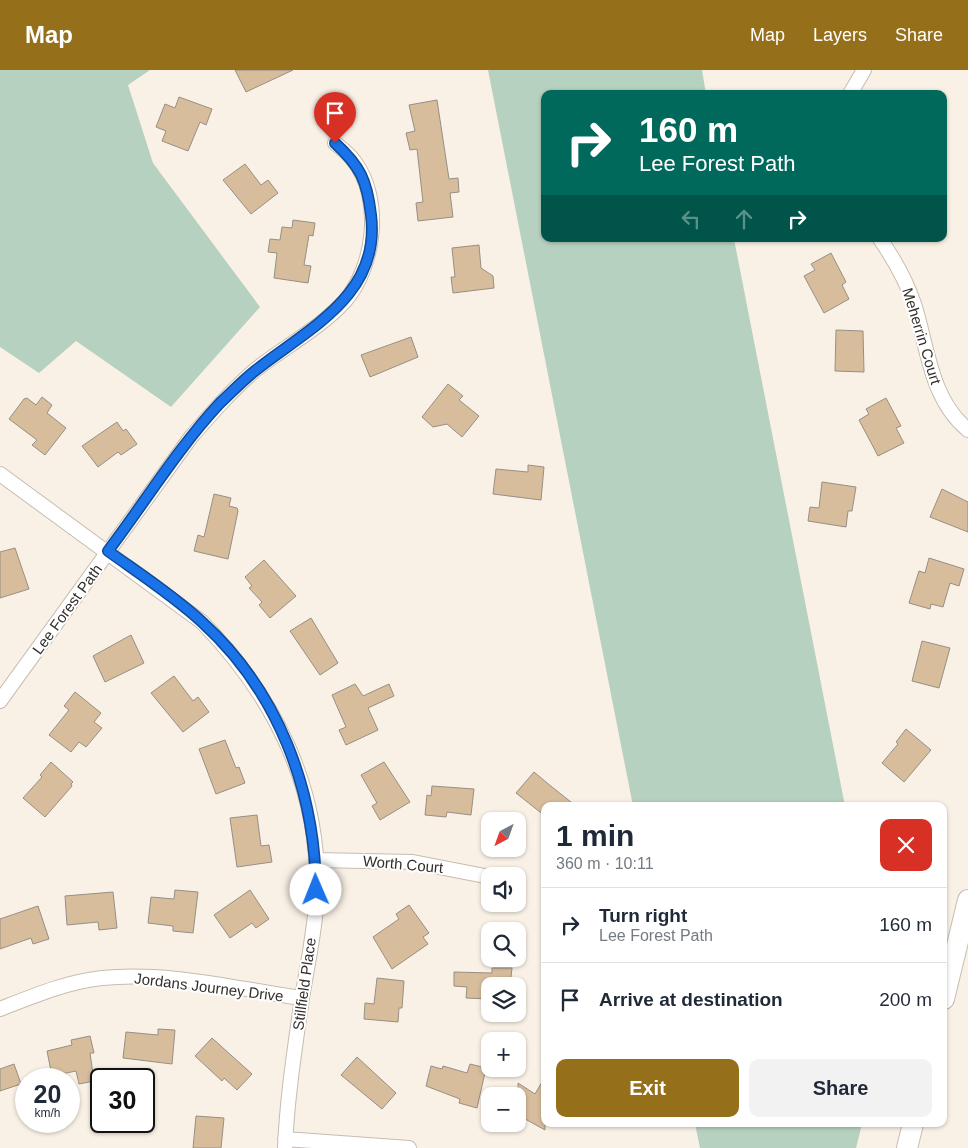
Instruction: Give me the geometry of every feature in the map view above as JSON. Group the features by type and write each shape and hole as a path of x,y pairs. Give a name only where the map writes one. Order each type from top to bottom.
{"main road":[{"path":"947,987 968,900"},
{"path":"907,1148 912,1127"}],"street":[{"path":"852,90 864,70"},
{"name":"Lee Forest Path","path":"0,701 191,437 219,405 255,370 326,318 354,287 368,253 371,238 368,194 354,161 335,143"},
{"name":"Meherrin Court","path":"882,242 896,262 909,291 938,390 950,410 968,430"},
{"name":"Stillfield Place","path":"0,474 108,551 202,622 231,651 255,684 280,727 298,770 312,830 316,860 316,890 285,1143"},
{"name":"Worth Court","path":"316,860 413,862 481,876"},
{"name":"Jordans Journey Drive","path":"0,1009 47,990 74,983 132,976 160,978 302,998"},
{"path":"285,1143 409,1148"}],"green space":[{"path":"0,70 150,70 128,85 153,163 260,307 171,407 76,341 39,373 0,347"},
{"path":"488,70 702,70 705,90 541,90 541,242 735,242 844,802 632,802"},
{"path":"696,1127 861,1127 856,1148 700,1148"}],"building":[{"path":"235,70 293,70 246,92"},
{"path":"179,97 212,109 206,125 200,122 188,151 162,141 166,131 156,127 165,104 175,108"},
{"path":"437,100 449,179 458,178 459,192 450,193 453,217 418,221 416,203 423,202 417,149 410,150 406,133 415,131 409,105"},
{"path":"245,164 261,185 268,180 278,193 251,214 223,180"},
{"path":"293,220 315,223 313,236 309,235 304,265 311,266 308,283 274,278 277,253 268,252 270,239 280,240 282,227 292,228"},
{"path":"479,245 481,268 493,276 494,288 453,293 451,277 455,277 452,248"},
{"path":"831,253 846,282 842,285 849,299 824,313 804,276 815,270 811,264"},
{"path":"836,330 863,331 864,372 835,371"},
{"path":"411,337 418,357 370,377 361,355"},
{"path":"448,384 463,396 459,400 479,416 462,437 447,424 433,427 422,417"},
{"path":"42,397 52,405 47,413 66,428 45,455 32,445 37,440 9,419 24,399 27,398 36,405"},
{"path":"886,398 901,426 896,428 904,443 878,456 859,420 869,414 866,409"},
{"path":"117,422 123,431 126,429 137,444 121,455 118,452 98,467 82,446"},
{"path":"528,465 544,467 541,500 493,494 496,469 528,472"},
{"path":"822,482 856,487 852,511 848,511 846,527 808,521 810,507 819,508"},
{"path":"942,489 968,502 968,532 930,517"},
{"path":"214,494 231,498 229,506 237,508 238,511 228,559 194,551 198,535 204,537"},
{"path":"15,548 29,589 0,598 0,552"},
{"path":"929,558 964,569 959,586 950,583 943,607 931,604 930,609 909,603 919,571 925,573"},
{"path":"264,560 296,596 270,618 259,605 262,602 249,588 252,586 245,577"},
{"path":"311,618 338,663 320,675 290,631"},
{"path":"131,635 144,663 105,682 93,656"},
{"path":"922,641 950,648 939,688 912,681"},
{"path":"174,676 193,701 198,697 209,712 183,732 151,693"},
{"path":"355,684 363,696 389,684 394,696 368,708 378,730 346,745 339,730 346,727 332,695"},
{"path":"75,692 101,713 94,722 102,728 86,747 79,742 71,752 49,735 69,710 64,706"},
{"path":"906,729 931,750 904,782 882,763 898,744 896,742"},
{"path":"225,740 236,768 239,767 245,783 216,794 199,749"},
{"path":"51,762 73,782 72,786 45,817 23,798 42,777 40,775"},
{"path":"384,762 410,802 380,820 372,806 377,803 361,775"},
{"path":"534,772 571,802 541,802 541,813 516,793"},
{"path":"432,786 474,789 471,815 447,812 446,817 425,815 427,795 431,796"},
{"path":"257,815 261,846 269,845 272,862 237,867 230,818"},
{"path":"175,890 198,892 193,933 173,931 173,926 148,923 151,897 174,899"},
{"path":"250,890 269,919 256,928 252,923 230,938 214,915"},
{"path":"113,892 117,928 99,930 98,922 67,925 65,896"},
{"path":"409,905 429,933 423,937 428,944 392,969 373,937 399,919 396,914"},
{"path":"38,906 49,939 33,944 31,938 0,949 0,919"},
{"path":"492,968 512,968 511,977 481,977 481,999 466,998 467,987 454,986 454,972 492,973"},
{"path":"377,978 404,981 402,1008 399,1008 398,1022 364,1019 365,1003 374,1004"},
{"path":"158,1029 175,1030 172,1064 123,1058 126,1032 158,1035"},
{"path":"90,1036 94,1053 90,1053 92,1068 90,1068 90,1082 80,1084 80,1068 50,1068 47,1051 72,1045 71,1040"},
{"path":"212,1038 252,1074 237,1090 224,1078 222,1081 195,1056"},
{"path":"357,1057 396,1093 382,1109 341,1075"},
{"path":"14,1064 15,1086 0,1091 0,1069"},
{"path":"470,1064 481,1067 481,1077 484,1077 477,1108 459,1103 460,1099 426,1086 431,1066 442,1069 443,1066 467,1073"},
{"path":"541,1084 541,1127 545,1127 545,1130 526,1119 526,1088 535,1094"},
{"path":"196,1116 224,1118 221,1148 193,1148"}],"route":[{"path":"316,890 316,860 312,830 298,770 280,727 255,684 231,651 202,622 108,551 191,437 219,405 255,370 326,318 345,300 354,287 368,253 372,223 368,194 362,176 354,161 335,143"}]}
